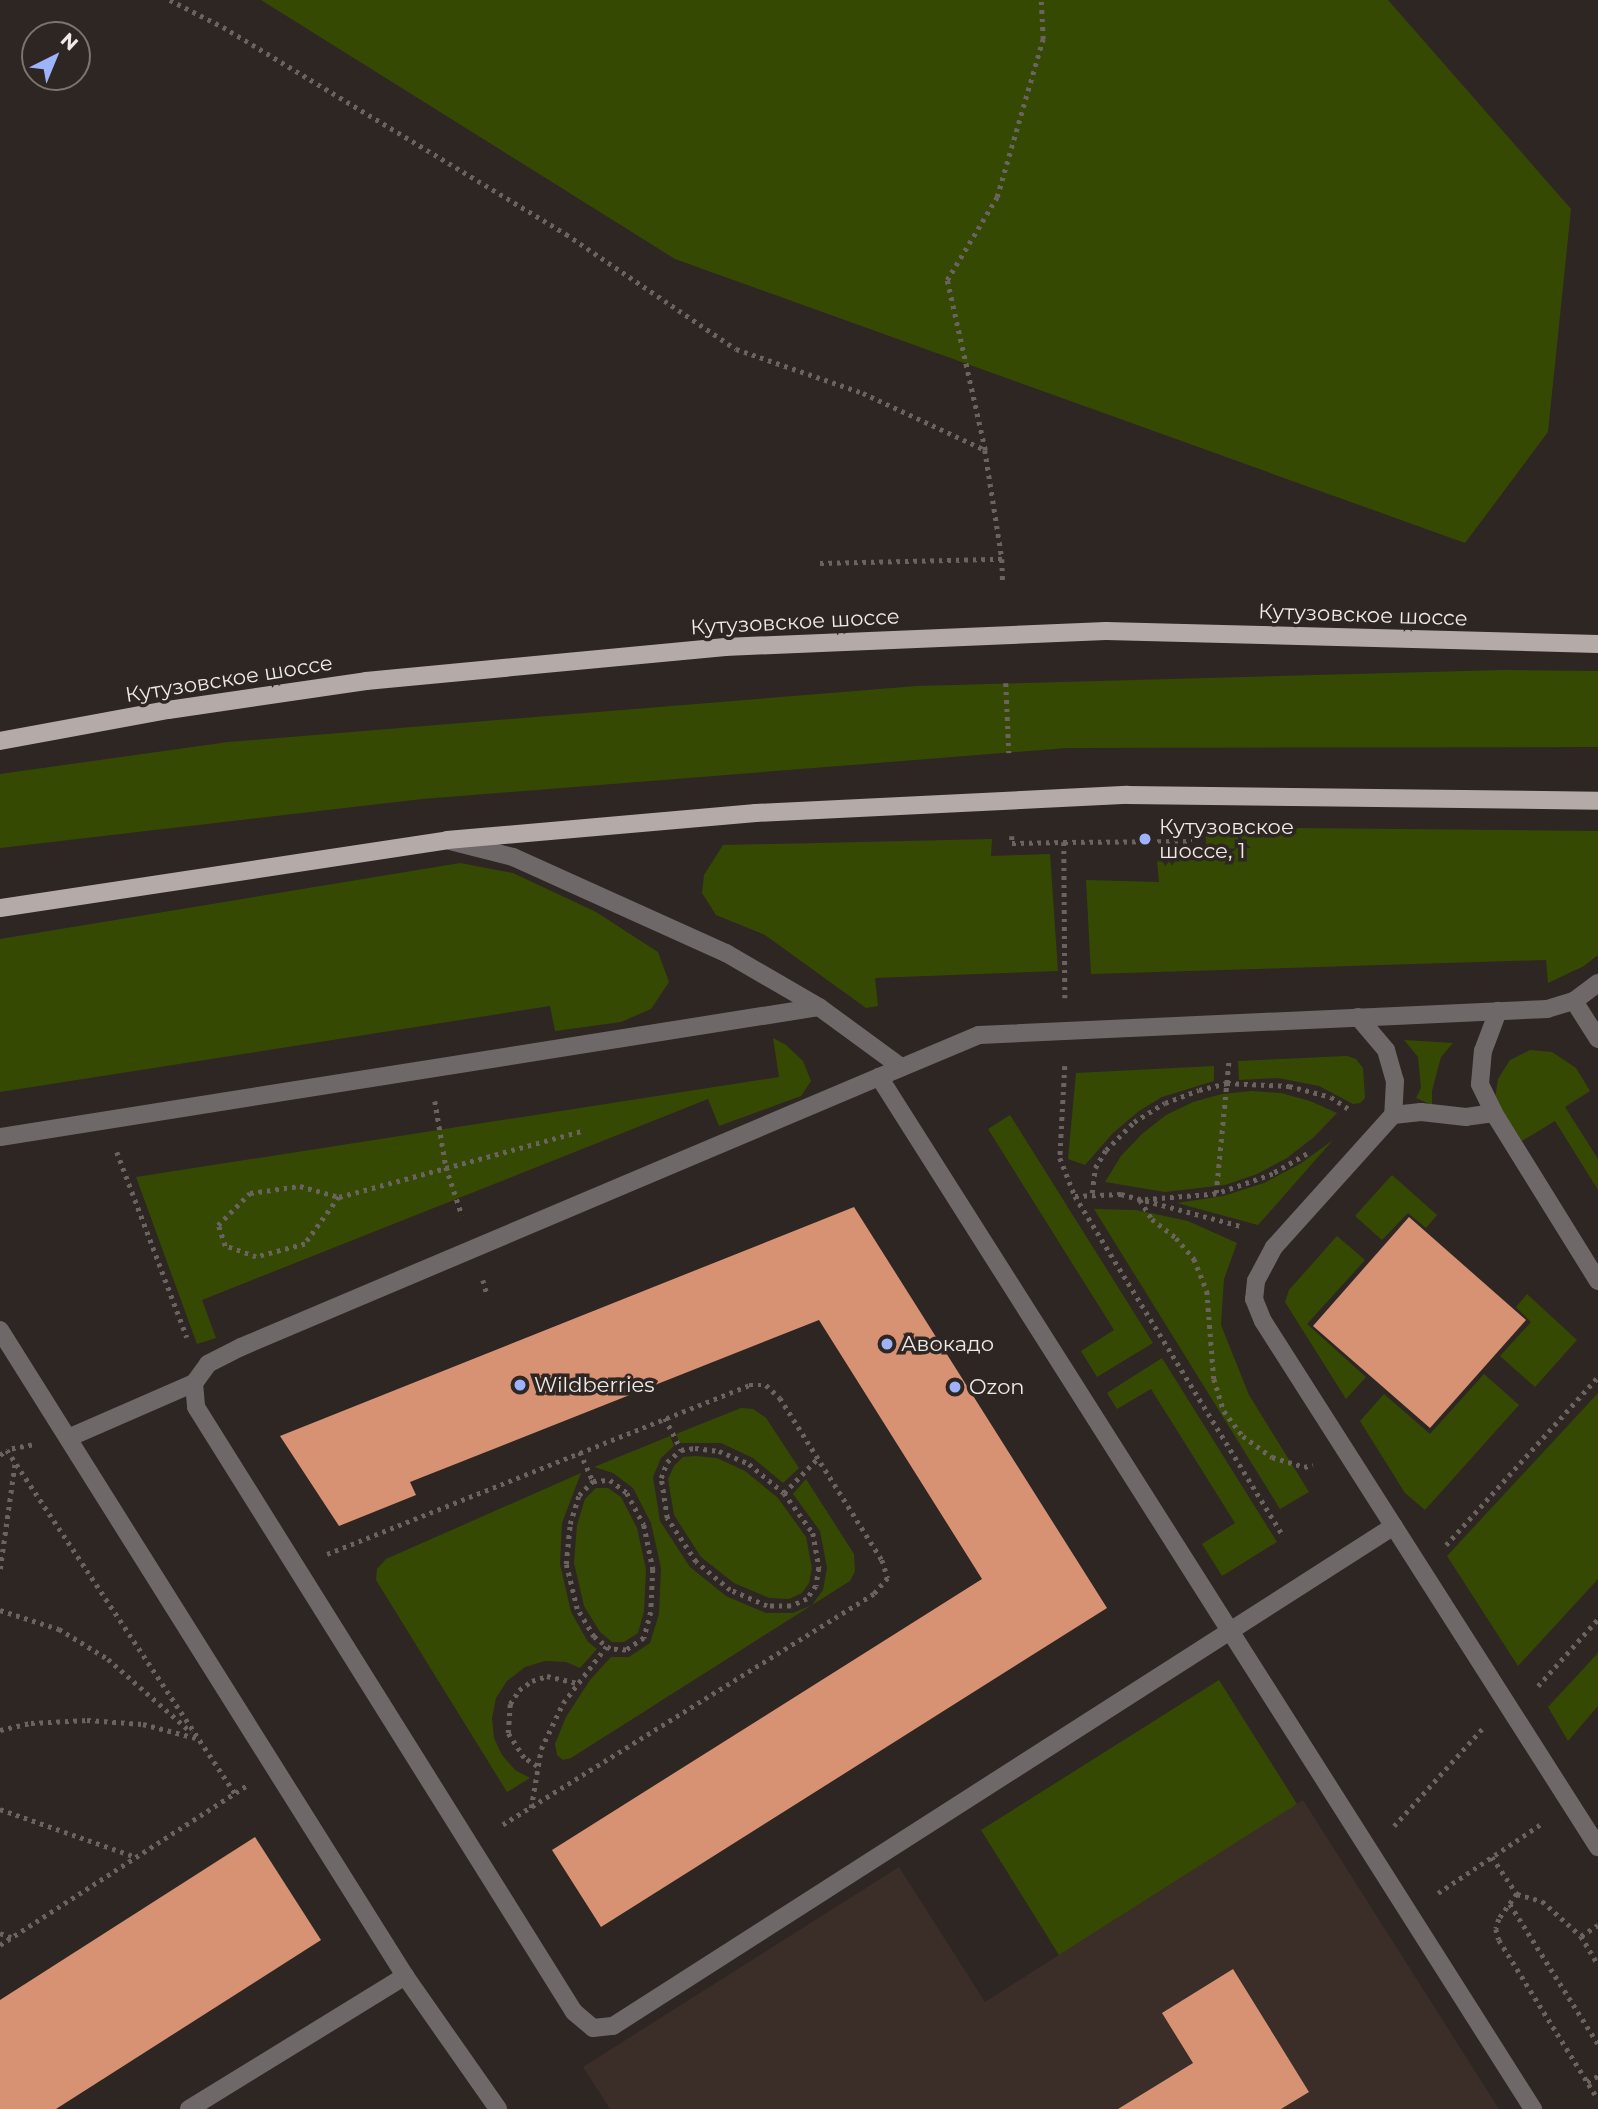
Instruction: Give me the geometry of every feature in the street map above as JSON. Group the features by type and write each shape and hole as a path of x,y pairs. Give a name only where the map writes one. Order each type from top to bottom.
{"main road":[{"name":"Кутузовское шоссе","path":"0,741 168,710 366,681 725,648 1106,631 1598,644"},
{"path":"0,908 447,840 756,813 1128,795 1598,801"}],"lane":[{"path":"447,840 513,857 726,953 819,1007 901,1067"},
{"path":"68,1438 194,1383 208,1364 473,1248 979,1035 1548,1009 1574,1001 1598,983"},
{"path":"1574,1001 1598,1038"},
{"path":"0,1137 819,1007"},
{"path":"1498,1011 1483,1051 1480,1084 1494,1113 1598,1281"},
{"path":"1358,1017 1386,1050 1395,1082 1393,1115 1274,1247 1256,1281 1254,1300 1263,1321 1598,1847"},
{"path":"879,1077 1533,2109"},
{"path":"1393,1115 1421,1112 1466,1117 1494,1113"},
{"path":"0,1330 405,1976 498,2109"},
{"path":"194,1383 196,1407 574,2012 593,2028 614,2026 1394,1526"},
{"path":"189,2109 405,1976"}],"path":[{"path":"170,0 223,27 566,234 736,349 863,393 985,450"},
{"path":"1003,584 1002,559 985,450 947,280 997,197 1043,39 1041,0"},
{"path":"820,563 1002,559"},
{"path":"1006,683 1009,753"},
{"path":"1012,832 1012,843 1192,841"},
{"path":"1064,842 1065,1031"},
{"path":"1216,1194 1229,1058"},
{"path":"1065,1065 1060,1158 1074,1196 1283,1535"},
{"path":"429,1070 446,1167 487,1294"},
{"path":"1092,1193 1096,1168 1106,1150 1134,1122 1165,1103 1227,1083 1289,1087 1331,1097 1353,1112 1347,1118"},
{"path":"105,1121 193,1351 208,1364"},
{"path":"340,1197 305,1244 256,1256 225,1246 218,1225 250,1193 300,1186 340,1197 582,1131"},
{"path":"1140,1200 1216,1194 1273,1174 1314,1148"},
{"path":"1074,1196 1092,1193 1121,1194 1256,1231"},
{"path":"1140,1200 1152,1219 1176,1238 1194,1259 1208,1291 1214,1379 1224,1411 1243,1436 1272,1457 1304,1467 1351,1458"},
{"path":"1444,1547 1598,1377"},
{"path":"299,1572 332,1552 748,1385 766,1385 780,1398 882,1560 888,1578 874,1594 470,1847"},
{"path":"665,1418 681,1450"},
{"path":"0,1455 7,1450 68,1438"},
{"path":"695,1448 719,1451 749,1464 784,1493 813,1533 820,1568 816,1586 807,1599 791,1606 768,1606 730,1590 696,1562 667,1518 661,1478 667,1462 681,1450 695,1448"},
{"path":"7,1450 234,1793"},
{"path":"580,1452 593,1481"},
{"path":"784,1493 818,1458"},
{"path":"0,1569 15,1461"},
{"path":"610,1480 627,1493 644,1525 653,1569 651,1612 644,1638 626,1650 606,1647 594,1637 577,1609 566,1564 570,1524 579,1495 593,1481 610,1480"},
{"path":"0,1610 59,1629 108,1658 197,1738"},
{"path":"1534,1690 1598,1619"},
{"path":"531,1808 541,1749 564,1703 606,1647"},
{"path":"537,1766 514,1747 508,1733 510,1704 519,1690 547,1675 578,1683"},
{"path":"1393,1827 1400,1816 1506,1703"},
{"path":"0,1730 31,1723 87,1720 143,1724 197,1738"},
{"path":"0,1945 275,1767"},
{"path":"1432,1897 1570,1804"},
{"path":"0,1809 136,1857"},
{"path":"1492,1857 1517,1894 1542,1901 1581,1936 1598,1964"},
{"path":"1517,1894 1499,1919 1496,1929 1499,1940 1598,2099"},
{"path":"1510,1904 1598,2044"},
{"path":"1581,1936 1598,1925"},
{"path":"0,1933 11,1937"},
{"path":"1587,2082 1598,2076"}],"shaded area":[{"path":"1303,1800 1499,2109 610,2109 583,2067 899,1867 985,2002"}],"green space":[{"path":"261,0 1388,0 1571,209 1548,432 1465,543 675,259"},
{"path":"1503,670 1598,671 1598,747 1067,748 422,799 0,848 0,774 228,742 917,686"},
{"path":"1205,827 1598,831 1598,955 1584,966 1548,983 1546,960 1091,974 1086,880 1159,882 1157,860 1207,860"},
{"path":"992,839 991,856 1050,854 1058,971 875,978 878,1006 866,1008 765,935 716,915 702,893 704,875 723,845"},
{"path":"460,863 513,873 596,912 658,952 669,982 651,1009 621,1022 555,1031 550,1006 0,1092 0,939"},
{"path":"773,1038 786,1045 803,1061 811,1081 801,1096 719,1126 708,1099 202,1300 216,1338 197,1344 136,1177 779,1077"},
{"path":"1404,1040 1453,1043 1441,1057 1432,1091 1432,1105 1416,1098 1421,1088 1418,1057"},
{"path":"1530,1050 1552,1052 1576,1068 1590,1091 1565,1107 1598,1159 1598,1190 1555,1121 1522,1141 1495,1099 1498,1079 1510,1060"},
{"path":"1347,1056 1356,1059 1363,1068 1365,1098 1360,1103 1353,1104 1319,1086 1278,1078 1239,1080 1238,1061"},
{"path":"1214,1066 1214,1081 1162,1097 1139,1111 1113,1133 1085,1165 1068,1159 1076,1073"},
{"path":"1252,1091 1281,1093 1310,1101 1337,1113 1314,1137 1287,1158 1257,1174 1225,1185 1165,1192 1105,1182 1121,1156 1142,1134 1166,1115 1193,1102 1222,1094"},
{"path":"1010,1115 1153,1343 1097,1377 1081,1351 1114,1330 988,1129"},
{"path":"1333,1140 1258,1225 1177,1203 1223,1196 1264,1183 1300,1164"},
{"path":"1392,1175 1437,1215 1426,1228 1408,1213 1382,1240 1355,1216"},
{"path":"1094,1209 1136,1210 1188,1221 1237,1243 1224,1279 1221,1325 1249,1395 1309,1492 1280,1509"},
{"path":"1337,1236 1365,1260 1307,1324 1366,1377 1346,1399 1285,1302 1289,1290"},
{"path":"1527,1294 1577,1340 1535,1387 1500,1356 1531,1322 1516,1307"},
{"path":"1162,1358 1277,1542 1222,1576 1202,1544 1235,1523 1151,1389 1117,1409 1107,1393"},
{"path":"1484,1374 1519,1405 1425,1510 1405,1493 1360,1421 1384,1394 1430,1434"},
{"path":"1598,1393 1598,1579 1518,1666 1447,1556"},
{"path":"741,1408 753,1409 766,1418 799,1468 783,1483 753,1458 721,1443 680,1443 676,1434"},
{"path":"670,1436 674,1446 661,1458 653,1477 660,1521 690,1567 726,1596 766,1613 793,1613 812,1605 571,1758 563,1760 557,1755 555,1744 566,1717 590,1680 611,1657 629,1657 650,1643 659,1614 661,1568 651,1523 633,1488 613,1473 594,1467"},
{"path":"683,1457 717,1458 745,1471 778,1498 806,1537 812,1568 809,1583 802,1593 789,1599 769,1598 734,1583 701,1557 674,1515 668,1479 674,1466"},
{"path":"581,1473 562,1523 560,1564 571,1612 588,1642 597,1649 580,1668 566,1662 545,1661 525,1667 507,1681 496,1698 492,1718 494,1738 502,1755 515,1770 530,1778 507,1792 376,1580 377,1569 386,1559"},
{"path":"806,1479 854,1554 855,1571 850,1581 812,1605 823,1590 827,1568 820,1531 793,1494"},
{"path":"596,1488 608,1488 621,1497 637,1528 646,1569 644,1611 638,1633 624,1642 612,1642 600,1632 584,1606 574,1563 577,1525 585,1499"},
{"path":"1598,1653 1598,1706 1568,1741 1548,1707"},
{"path":"1219,1680 1297,1804 1059,1955 981,1830"}],"building":[{"path":"854,1207 1107,1608 601,1927 552,1850 982,1579 819,1320 410,1482 416,1495 339,1526 280,1436"},
{"path":"1409,1217 1526,1320 1430,1428 1313,1326"},
{"path":"255,1837 321,1940 56,2109 0,2109 0,2000"},
{"path":"1233,1969 1309,2092 1281,2109 1118,2109 1193,2063 1162,2013"}],"place":[{"name":"Кутузовское шоссе, 1","path":"1145,839"},
{"name":"Авокадо","path":"887,1344"},
{"name":"Wildberries","path":"520,1385"},
{"name":"Ozon","path":"955,1387"}]}
